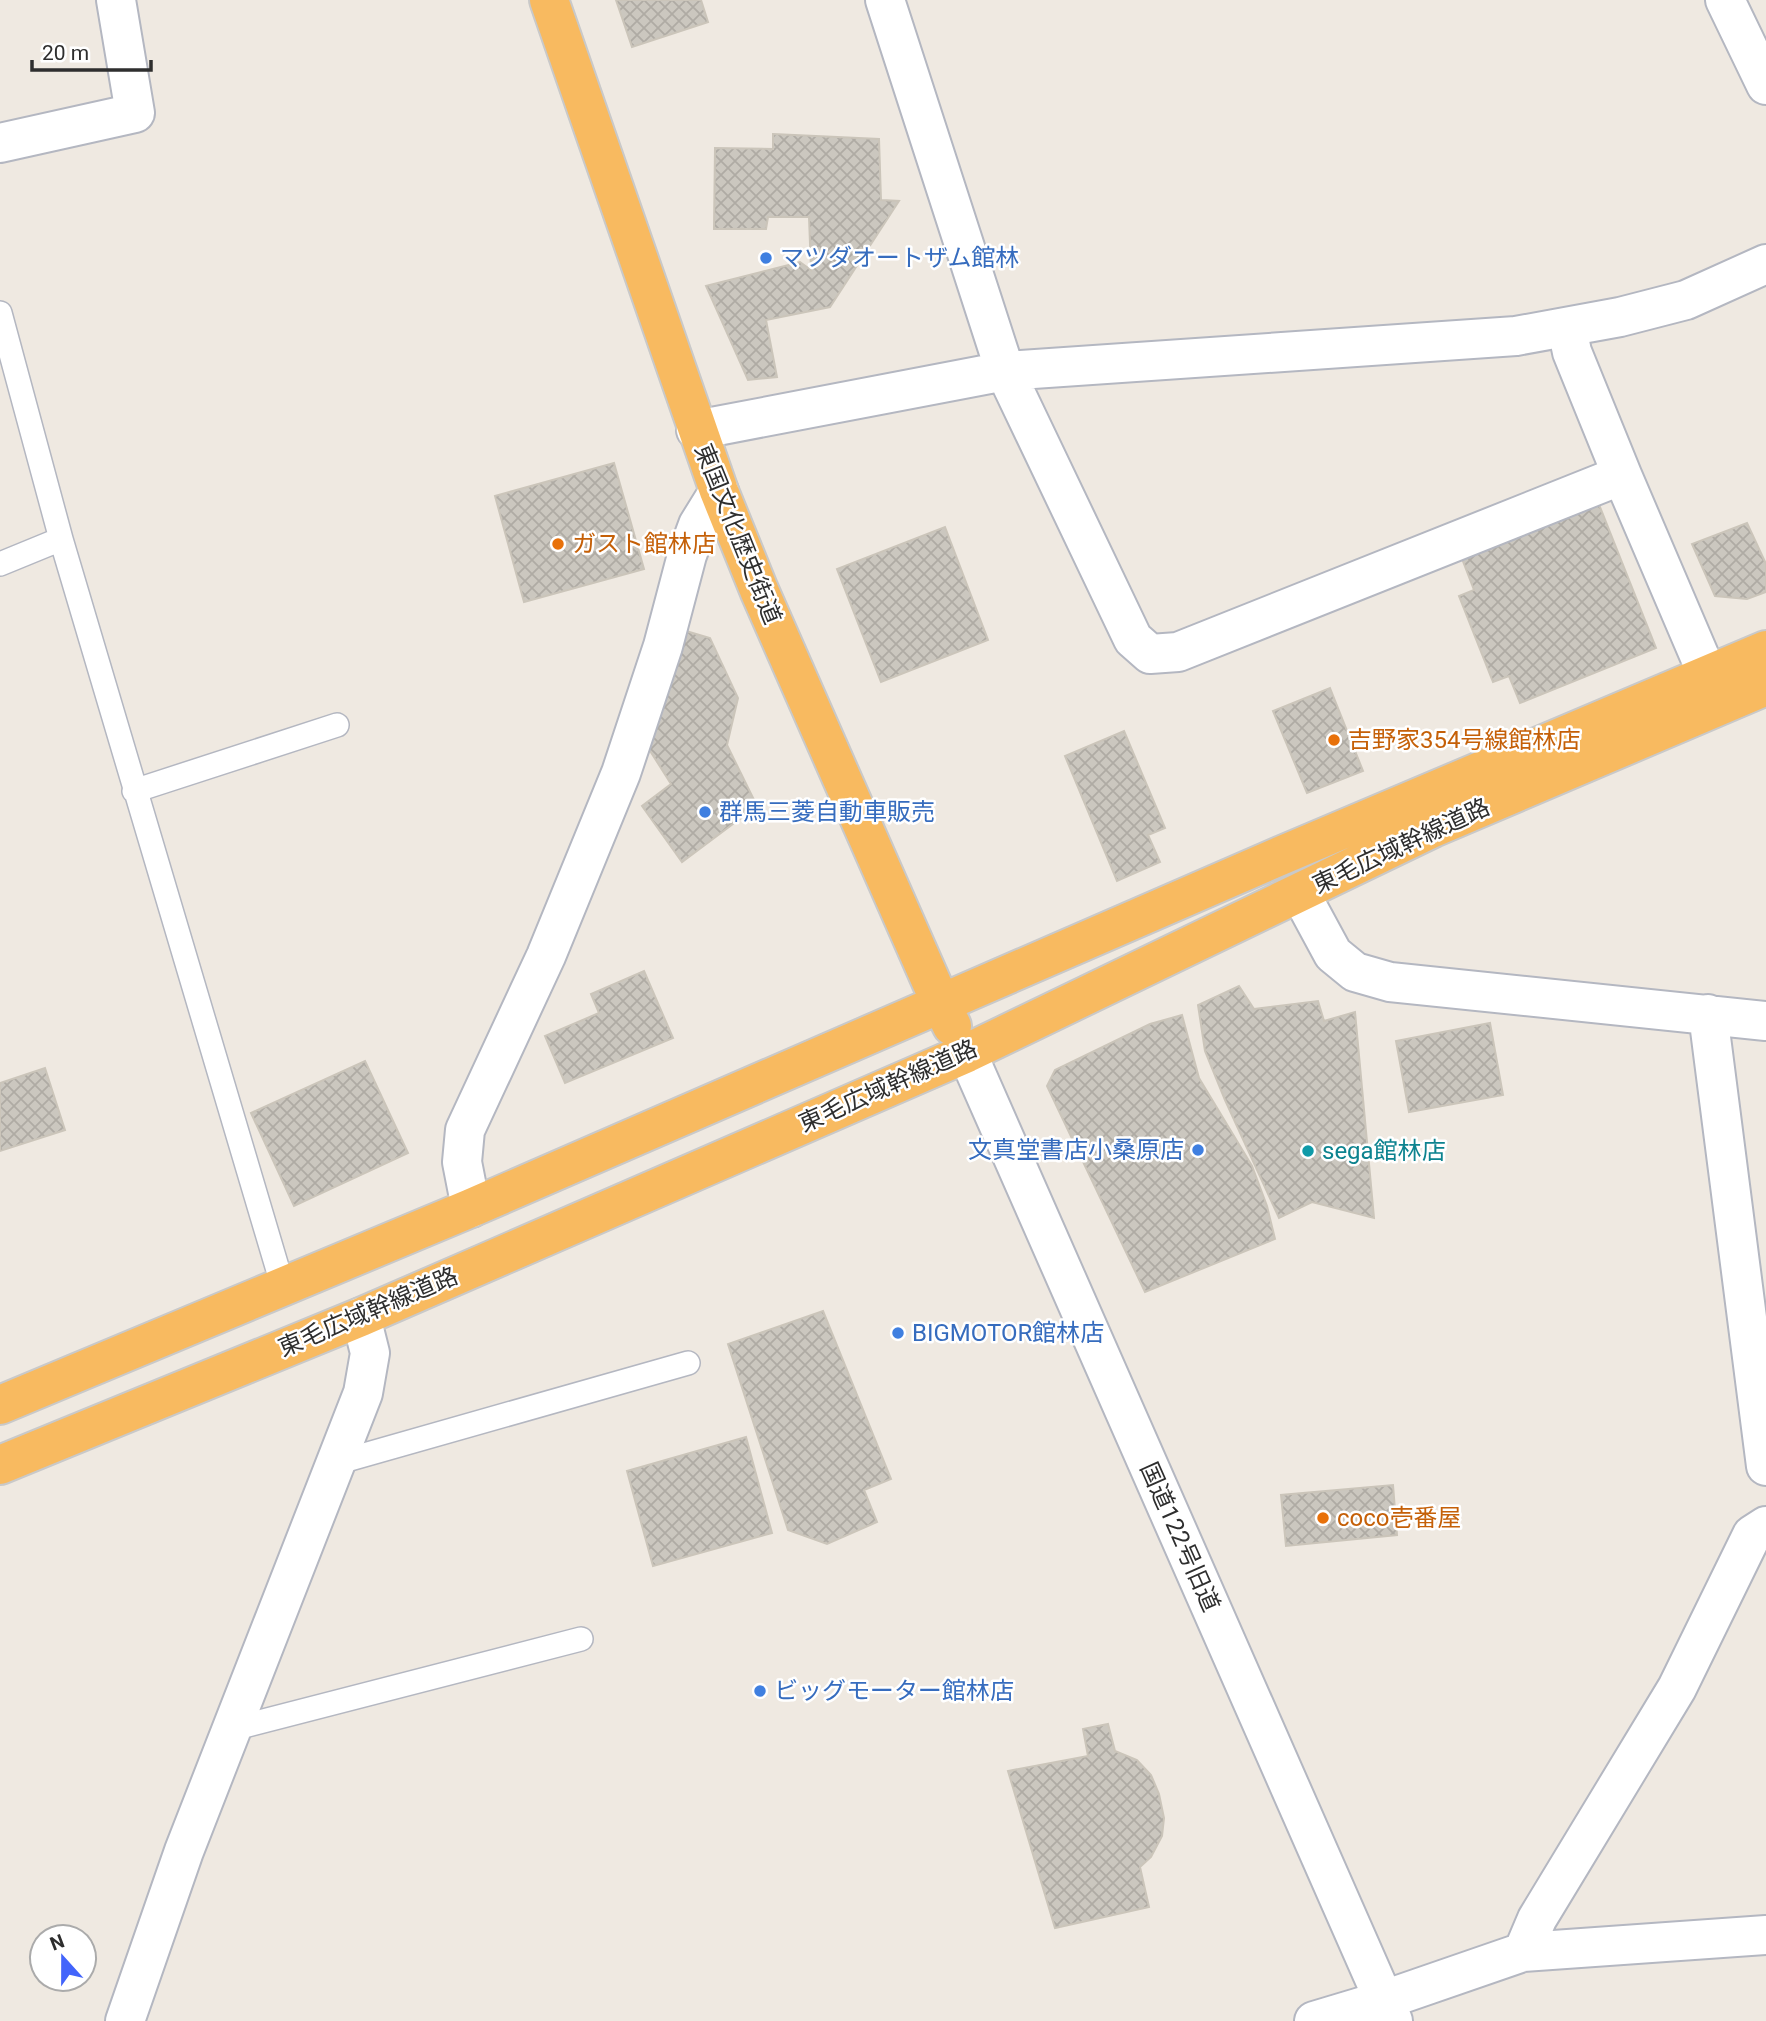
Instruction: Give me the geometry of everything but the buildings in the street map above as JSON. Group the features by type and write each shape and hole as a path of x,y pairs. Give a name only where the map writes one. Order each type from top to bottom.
{"highway":[{"name":"東国文化歴史街道","path":"549,0 719,491 759,590 941,1004 967,1053"},
{"name":"東毛広域幹線道路","path":"0,1465 361,1317 967,1053 1714,691 1766,650"},
{"name":"東毛広域幹線道路","path":"0,1405 471,1208 1293,851 1714,691 1766,687"}],"street":[{"path":"0,143 135,113 116,0"},
{"path":"885,0 1005,371 1133,639 1150,654 1178,652 1622,475"},
{"path":"1725,0 1766,85"},
{"path":"696,430 1005,371 1516,336 1567,328 1686,300 1766,264"},
{"path":"1567,328 1572,352 1714,691"},
{"path":"471,1208 462,1162 465,1130 546,956 621,773 663,646 687,555 698,525 719,491"},
{"path":"1300,893 1333,954 1355,972 1390,982 1766,1021"},
{"path":"1708,1014 1766,1466"},
{"name":"国道122号旧道","path":"967,1053 1389,2011"},
{"path":"125,2021 184,1851 363,1393 370,1353 361,1317"},
{"path":"1523,1952 1536,1919 1677,1688 1752,1535 1766,1525"},
{"path":"1314,2021 1389,2011 1523,1952 1766,1936"}],"lane":[{"path":"0,313 134,791 283,1287"},
{"path":"0,564 61,538"},
{"path":"134,791 337,725"},
{"path":"337,1463 688,1363"},
{"path":"232,1729 581,1639"}],"place":[{"name":"マツダオートザム館林","path":"766,258"},
{"name":"ガスト館林店","path":"558,544"},
{"name":"吉野家354号線館林店","path":"1334,740"},
{"name":"群馬三菱自動車販売","path":"705,812"},
{"name":"文真堂書店小桑原店","path":"1198,1150"},
{"name":"sega館林店","path":"1308,1151"},
{"name":"BIGMOTOR館林店","path":"898,1333"},
{"name":"coco壱番屋","path":"1323,1518"},
{"name":"ビッグモーター館林店","path":"760,1691"}]}
